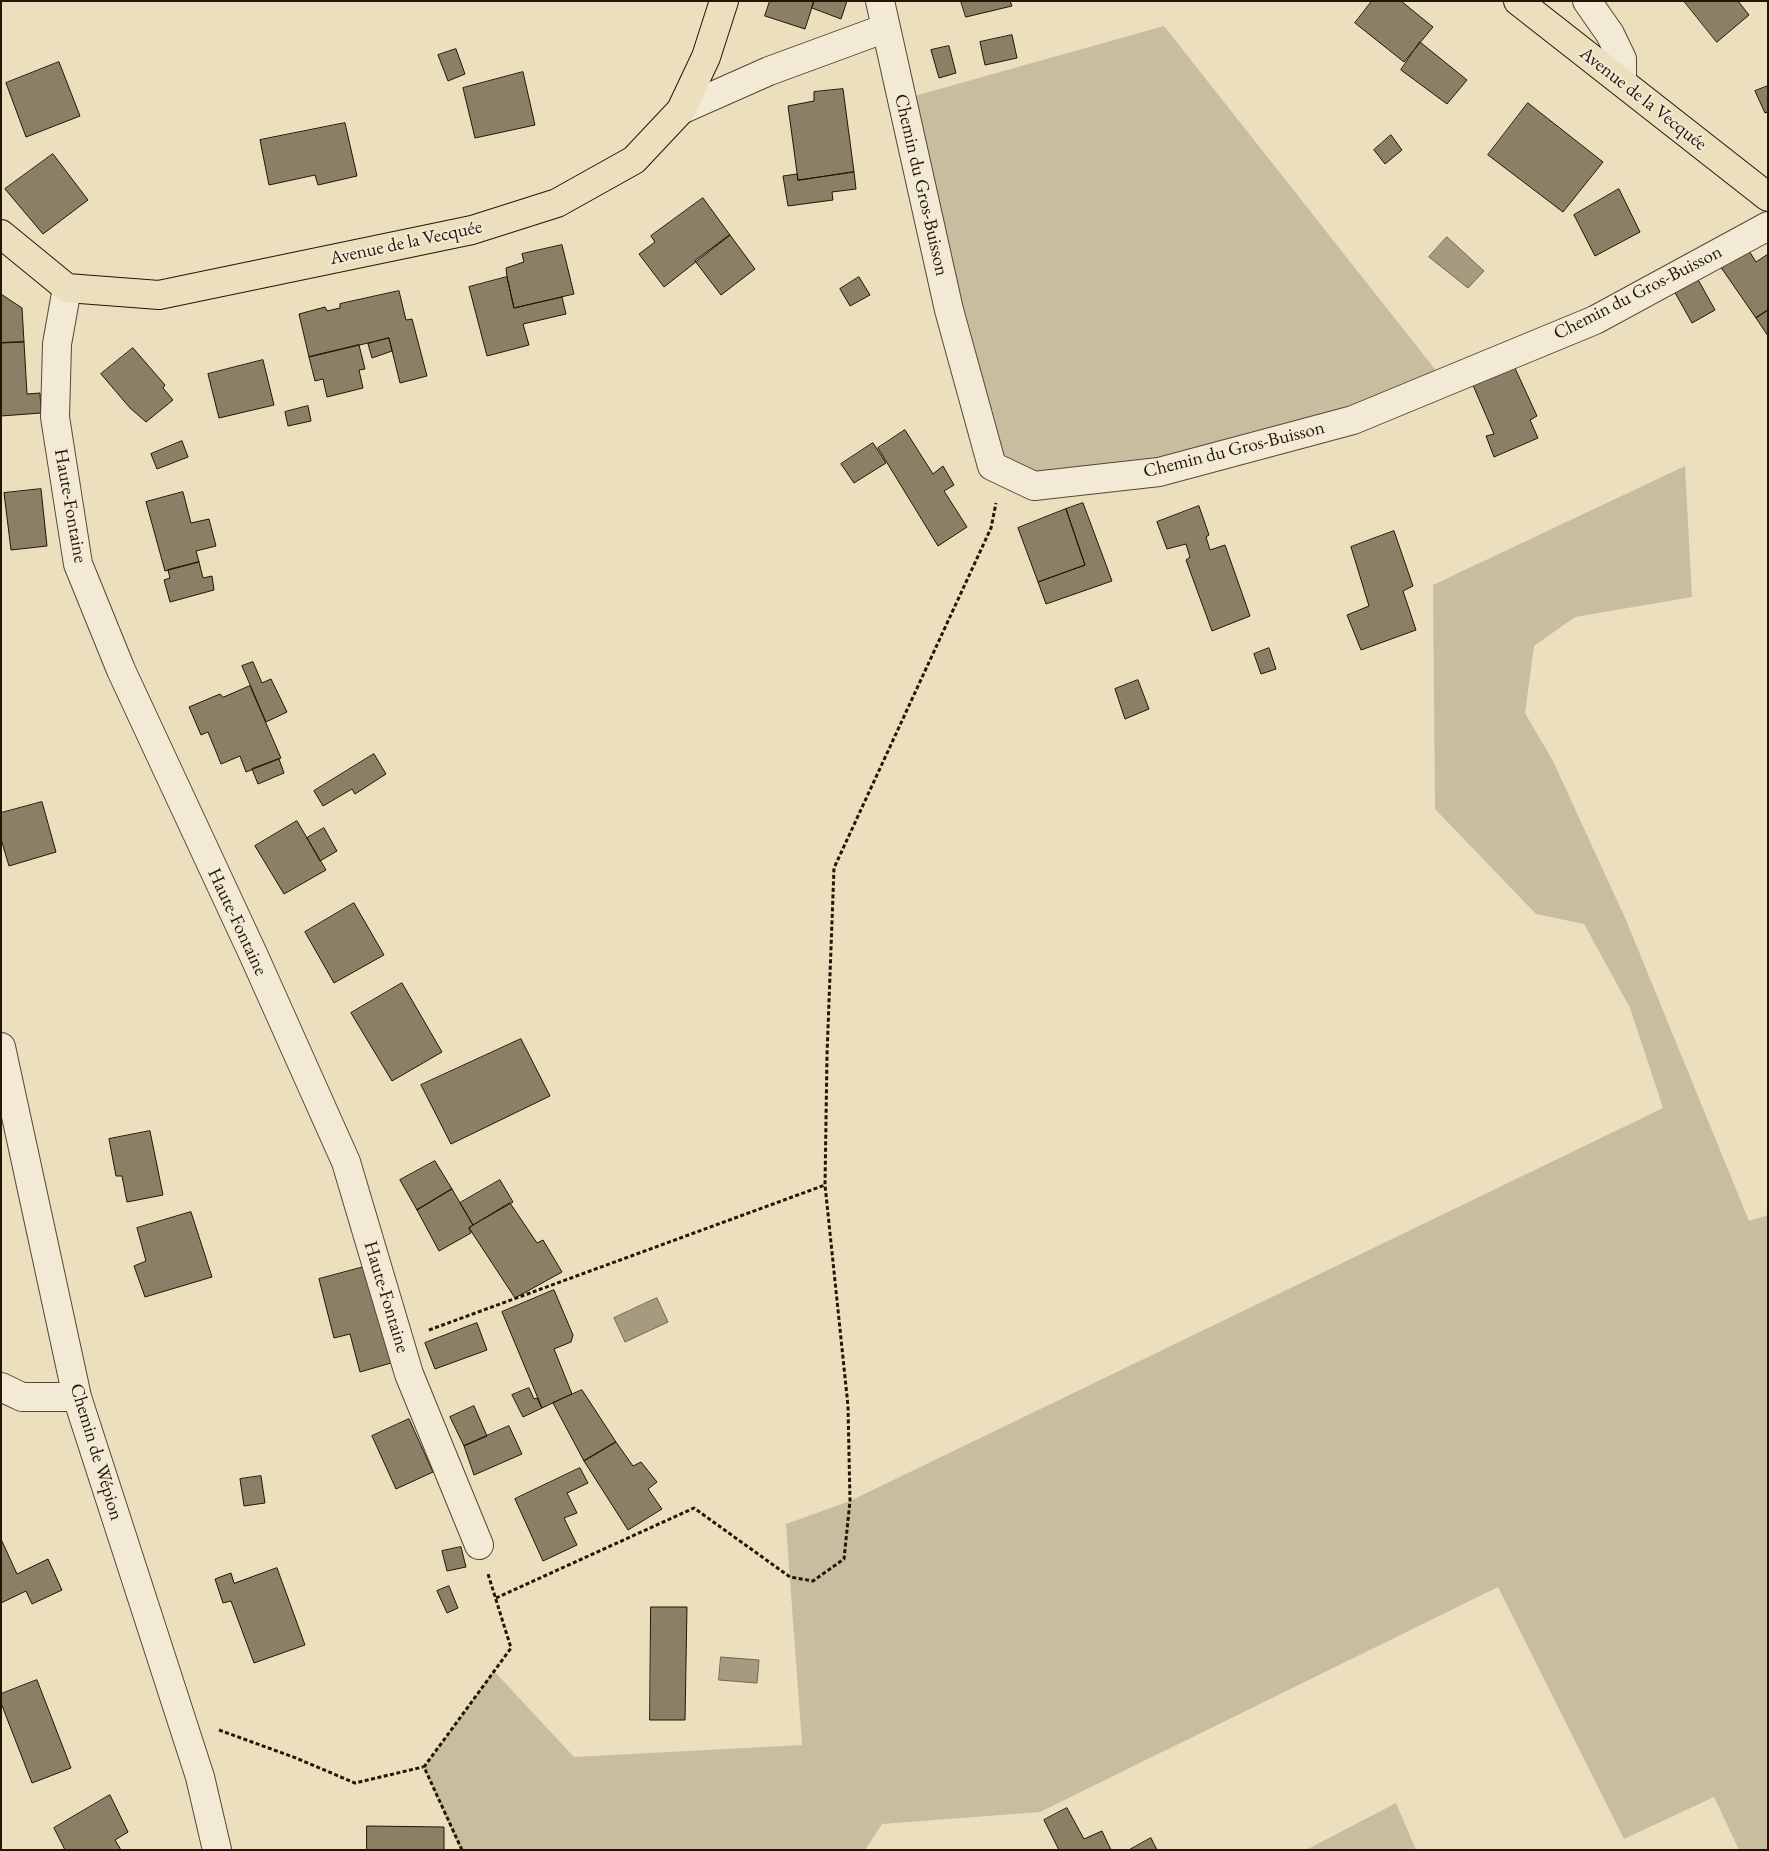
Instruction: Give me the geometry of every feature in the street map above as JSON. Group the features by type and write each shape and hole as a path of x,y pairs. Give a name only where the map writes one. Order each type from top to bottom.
{"main road":[{"name":"Avenue de la Vecquée","path":"67,288 160,295 472,230 557,203 634,160 681,110 706,57 724,1"},
{"name":"Avenue de la Vecquée","path":"1518,1 1768,197"},
{"path":"1,234 67,288"}],"street":[{"name":"Chemin du Gros-Buisson","path":"880,1 949,310 992,466 1034,486 1159,472 1353,420 1595,320 1768,226"},
{"path":"1587,1 1610,34 1622,59 1622,82"},
{"path":"681,110 769,71 886,28"},
{"name":"Haute-Fontaine","path":"67,288 56,344 55,416 78,564 121,670 254,956 346,1162 410,1374 479,1545"},
{"name":"Chemin de Wépion","path":"1,1047 77,1397 200,1777 218,1850"},
{"path":"1,1387 22,1397 77,1397"}],"path":[{"path":"496,1598 694,1508 790,1577 813,1581 844,1559 850,1501 848,1406 824,1185 834,868 991,528 1002,470"},
{"path":"399,1341 824,1185"},
{"path":"181,1716 296,1758 354,1783 424,1767 511,1648 479,1545"},
{"path":"424,1767 462,1850"}],"shaded area":[{"path":"1164,26 1445,382 1353,420 1034,486 992,466 911,97"},
{"path":"1447,237 1484,271 1468,288 1429,257"},
{"path":"1685,466 1692,597 1575,617 1534,646 1525,713 1553,761 1626,920 1749,1221 1768,1215 1768,1850 1739,1850 1714,1797 1624,1839 1498,1587 1040,1812 882,1824 865,1850 460,1850 424,1767 494,1671 574,1757 802,1745 786,1524 850,1501 1663,1108 1630,1008 1584,924 1536,914 1435,809 1433,585"},
{"path":"657,1298 668,1322 625,1342 614,1318"},
{"path":"721,1657 759,1660 757,1683 719,1680"},
{"path":"1396,1803 1416,1850 1306,1850"}],"building":[{"path":"770,1 814,1 805,29 765,16"},
{"path":"814,1 847,1 841,19 812,8"},
{"path":"961,1 1010,1 1012,6 966,17"},
{"path":"1372,1 1401,1 1433,27 1404,62 1355,23"},
{"path":"1684,1 1738,1 1749,15 1717,42"},
{"path":"1012,35 1017,58 985,65 980,42"},
{"path":"1420,42 1467,80 1447,104 1401,70"},
{"path":"949,46 956,73 939,78 931,50"},
{"path":"456,49 465,74 448,81 438,55"},
{"path":"59,62 80,116 26,137 6,83"},
{"path":"523,72 535,125 475,138 463,88"},
{"path":"1768,86 1768,112 1765,113 1755,91"},
{"path":"843,89 854,172 798,180 788,106 814,101 814,92"},
{"path":"1528,103 1603,162 1563,212 1488,155"},
{"path":"345,123 357,176 318,185 315,175 269,185 260,140"},
{"path":"1391,135 1402,150 1385,164 1374,150"},
{"path":"53,154 88,200 43,234 5,189"},
{"path":"854,172 856,189 832,192 833,200 788,206 783,176 797,174 798,180"},
{"path":"1619,189 1640,232 1595,256 1574,215"},
{"path":"703,198 730,235 664,287 639,254 655,242 651,236"},
{"path":"730,235 755,269 721,295 695,261"},
{"path":"562,245 574,294 514,308 506,268 524,262 522,254"},
{"path":"1746,246 1756,262 1768,254 1768,310 1756,318 1718,263"},
{"path":"1696,276 1715,310 1692,323 1673,289"},
{"path":"507,277 514,308 562,297 566,314 523,324 529,345 487,356 469,287"},
{"path":"859,277 870,295 850,306 840,289"},
{"path":"399,291 406,320 412,319 427,376 400,383 389,338 309,357 299,314 325,307 327,311 340,308 340,304"},
{"path":"1,294 22,308 24,342 1,343"},
{"path":"1768,310 1768,336 1756,318"},
{"path":"389,338 392,351 372,358 368,344"},
{"path":"24,342 27,394 40,393 41,413 1,416 1,343"},
{"path":"359,345 365,369 359,370 363,388 327,397 323,379 315,381 309,357"},
{"path":"133,348 165,385 163,388 173,400 146,422 130,408 101,374"},
{"path":"263,360 274,405 219,418 208,374"},
{"path":"1514,366 1537,416 1530,420 1538,438 1494,457 1486,436 1494,434 1472,383"},
{"path":"308,406 311,421 288,426 285,412"},
{"path":"905,430 933,474 943,466 954,485 944,491 967,527 938,546 878,448"},
{"path":"182,441 188,457 157,469 151,454"},
{"path":"873,443 886,463 854,483 841,464"},
{"path":"41,489 47,546 11,550 4,493"},
{"path":"183,492 191,523 209,519 216,546 196,551 199,562 165,571 146,502"},
{"path":"1083,503 1112,581 1046,604 1038,582 1085,565 1066,509"},
{"path":"1199,506 1209,535 1206,537 1210,550 1225,545 1250,616 1212,631 1186,560 1190,557 1186,544 1167,549 1157,522"},
{"path":"1066,509 1085,565 1038,582 1018,528"},
{"path":"1394,531 1413,586 1403,591 1416,630 1361,650 1347,615 1369,606 1351,547"},
{"path":"199,562 203,578 212,576 214,590 170,602 164,580 170,578 168,570"},
{"path":"1269,648 1276,669 1261,674 1254,654"},
{"path":"253,662 262,683 271,679 287,712 266,722 242,666"},
{"path":"1138,680 1149,709 1125,719 1115,689"},
{"path":"250,686 281,758 246,772 240,756 221,764 208,732 201,735 189,707 220,694 223,697"},
{"path":"374,754 386,774 355,794 352,789 323,806 314,791"},
{"path":"279,759 284,773 258,784 252,769"},
{"path":"42,802 56,852 9,866 1,839 1,813"},
{"path":"297,821 326,870 284,894 255,846"},
{"path":"324,828 337,851 320,861 307,838"},
{"path":"354,903 384,955 334,983 305,932"},
{"path":"402,983 442,1052 392,1081 351,1013"},
{"path":"521,1039 550,1096 451,1144 421,1085"},
{"path":"150,1131 163,1195 127,1202 122,1176 116,1176 109,1139"},
{"path":"435,1161 452,1189 417,1210 400,1180"},
{"path":"500,1180 513,1202 473,1225 460,1203"},
{"path":"452,1189 473,1225 469,1228 471,1233 439,1251 417,1210"},
{"path":"510,1203 537,1243 543,1240 562,1272 515,1298 469,1228"},
{"path":"191,1212 212,1277 145,1297 134,1266 146,1261 137,1228"},
{"path":"364,1267 391,1363 360,1372 350,1334 334,1338 319,1279"},
{"path":"554,1290 573,1335 571,1342 554,1349 572,1394 542,1408 502,1312"},
{"path":"477,1323 487,1350 435,1369 425,1343"},
{"path":"529,1388 534,1399 537,1398 542,1408 523,1417 512,1395"},
{"path":"582,1390 616,1442 584,1461 553,1403"},
{"path":"474,1406 487,1436 464,1446 450,1417"},
{"path":"409,1419 433,1472 396,1489 372,1436"},
{"path":"509,1426 522,1454 474,1475 464,1446"},
{"path":"616,1442 633,1466 641,1462 657,1482 648,1489 662,1509 628,1530 584,1461"},
{"path":"580,1468 588,1483 567,1493 577,1513 564,1518 577,1545 543,1561 515,1499"},
{"path":"261,1476 265,1503 244,1506 240,1479"},
{"path":"1,1539 17,1574 48,1559 62,1590 32,1604 26,1591 1,1603"},
{"path":"461,1547 466,1567 447,1571 442,1551"},
{"path":"277,1568 305,1645 254,1663 231,1601 223,1603 215,1579 231,1573 234,1583"},
{"path":"449,1586 458,1608 447,1613 437,1591"},
{"path":"651,1607 687,1607 685,1720 650,1720"},
{"path":"37,1680 71,1768 32,1783 1,1703 1,1694"},
{"path":"110,1795 128,1832 115,1840 121,1850 65,1850 54,1828"},
{"path":"1067,1808 1084,1839 1102,1831 1111,1850 1059,1850 1044,1820"},
{"path":"367,1826 444,1827 444,1850 367,1850"},
{"path":"1151,1838 1157,1850 1129,1850"}]}
